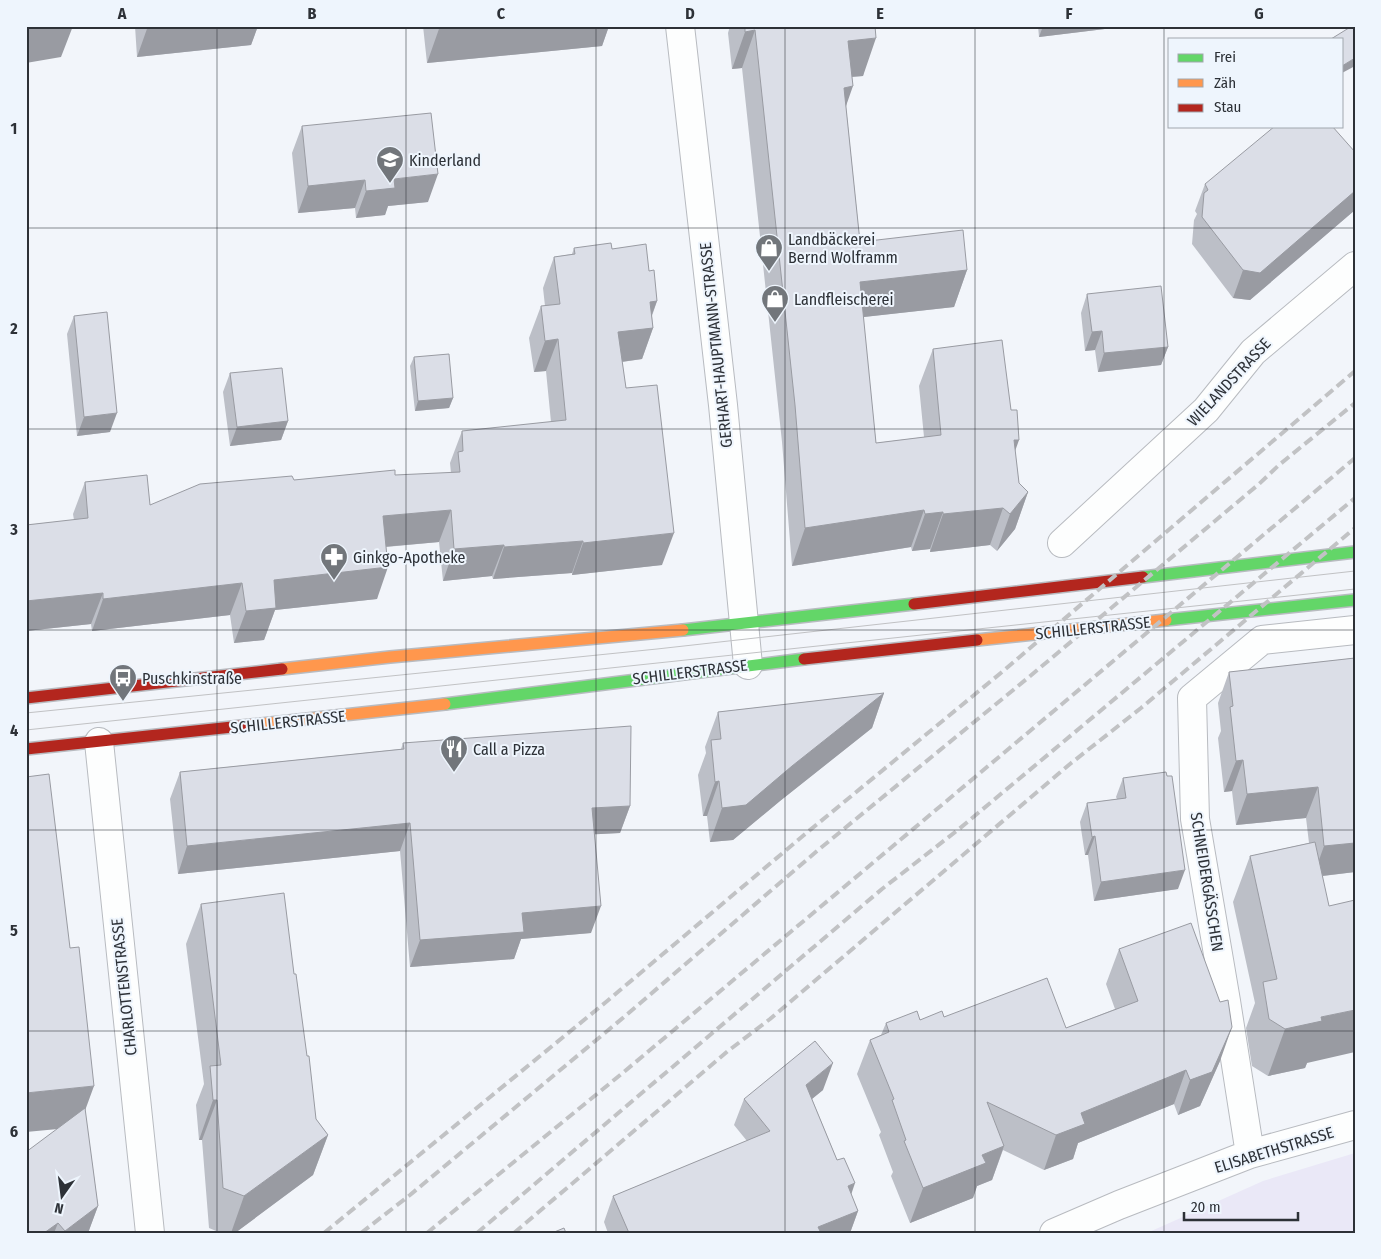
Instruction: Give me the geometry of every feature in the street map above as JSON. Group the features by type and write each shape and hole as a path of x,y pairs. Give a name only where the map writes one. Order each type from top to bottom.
{"main road":[{"path":"26,698 390,657 744,624 1355,552"},
{"name":"SCHILLERSTRASSE","path":"26,749 396,710 748,665 1355,600"}],"street":[{"name":"GERHART-HAUPTMANN-STRASSE","path":"680,26 723,405 748,665"},
{"name":"WIELANDSTRASSE","path":"1062,543 1206,410 1253,352 1355,266"},
{"name":"SCHNEIDERGÄSSCHEN","path":"1250,1154 1195,820 1192,698 1262,640 1355,630"},
{"name":"CHARLOTTENSTRASSE","path":"98,742 150,1233"},
{"name":"ELISABETHSTRASSE","path":"1054,1233 1250,1154 1355,1126"}],"shaded area":[{"path":"1355,1153 1355,1233 1147,1233 1263,1181"}],"building":[{"path":"745,26 875,26 876,38 848,41 853,86 844,88 860,242 963,230 967,270 860,282 876,443 941,435 933,349 1002,340 1011,410 1017,410 1019,440 1014,440 1019,483 1028,492 1010,514 1003,508 943,514 943,512 925,514 924,510 805,528 795,405 755,30 745,32"},
{"path":"1355,26 1355,58 1344,65 1344,38 1333,38"},
{"path":"431,113 438,174 394,179 395,188 366,191 365,180 308,186 302,126"},
{"path":"1273,128 1334,128 1355,152 1355,191 1260,273 1243,270 1202,217 1204,193 1208,190 1205,184"},
{"path":"611,243 612,249 646,244 649,271 654,270 657,301 650,302 653,328 618,332 626,388 657,385 674,533 583,543 583,541 454,549 451,510 383,516 388,567 274,580 276,608 246,611 242,583 103,599 103,593 26,601 26,525 88,518 85,482 147,475 150,505 200,484 292,476 294,480 395,470 395,475 460,472 458,452 463,451 462,431 566,420 558,339 545,341 541,306 560,304 554,257 575,254 574,248"},
{"path":"1161,286 1168,347 1104,353 1102,331 1092,332 1087,294"},
{"path":"107,312 117,413 84,417 74,316"},
{"path":"449,354 453,398 418,401 414,357"},
{"path":"282,368 288,421 237,427 230,373"},
{"path":"1355,658 1355,843 1324,846 1318,787 1247,794 1243,760 1236,761 1230,707 1233,706 1229,672"},
{"path":"884,693 746,805 722,808 719,781 715,782 711,740 721,739 718,712"},
{"path":"631,726 630,806 592,808 601,906 522,913 524,932 420,940 410,823 187,846 180,772 404,749 403,743"},
{"path":"1166,772 1167,776 1172,776 1185,870 1101,882 1095,836 1092,837 1087,803 1126,798 1123,778"},
{"path":"49,774 70,948 79,947 94,1086 26,1093 26,777"},
{"path":"1315,842 1329,906 1355,900 1355,1010 1321,1017 1322,1021 1285,1029 1269,1019 1263,982 1277,979 1250,856"},
{"path":"284,893 294,974 296,974 307,1056 309,1056 316,1119 328,1135 244,1196 223,1188 217,1100 213,1100 210,1066 221,1065 201,904"},
{"path":"1191,923 1220,1002 1228,1000 1232,1027 1212,1072 1190,1080 1186,1070 1081,1113 1085,1124 1056,1135 987,1102 1004,1146 982,1155 986,1163 923,1188 904,1141 906,1140 892,1100 894,1099 870,1040 889,1032 886,1023 917,1011 920,1020 942,1011 944,1017 1047,978 1066,1028 1138,1001 1119,949"},
{"path":"815,1041 833,1063 806,1085 837,1160 844,1158 855,1183 848,1186 858,1211 818,1227 821,1233 629,1233 613,1196 770,1131 744,1099"},
{"path":"85,1108 98,1206 65,1231 58,1223 44,1233 26,1233 26,1152"},
{"path":"564,1228 566,1233 552,1233"}],"tram line":[{"path":"26,713 657,649 1355,571"},
{"path":"26,730 1355,589"}],"railway":[{"path":"324,1233 606,1002 804,835 1002,672 1355,371"},
{"path":"361,1233 410,1195 624,1017 817,851 1029,677 1355,403"},
{"path":"427,1233 625,1071 1355,458"},
{"path":"477,1233 882,889 959,829 1355,498"},
{"path":"514,1233 1070,764 1141,708 1355,528"}],"traffic: fast":[{"path":"1143,577 1355,552"},
{"path":"1166,620 1355,600"},
{"path":"683,630 914,604"},
{"path":"445,704 804,659"}],"traffic: slow":[{"path":"977,640 1166,620"},
{"path":"282,669 683,630"},
{"path":"251,725 445,704"}],"traffic: jam":[{"path":"914,604 1143,577"},
{"path":"804,659 977,640"},
{"path":"26,698 282,669"},
{"path":"26,749 251,725"}],"place":[{"name":"Kinderland","path":"390,184"},
{"name":"Landbäckerei Bernd Wolframm","path":"769,272"},
{"name":"Landfleischerei","path":"775,323"},
{"name":"Ginkgo-Apotheke","path":"334,581"},
{"name":"Puschkinstraße","path":"123,702"},
{"name":"Call a Pizza","path":"454,773"}]}
